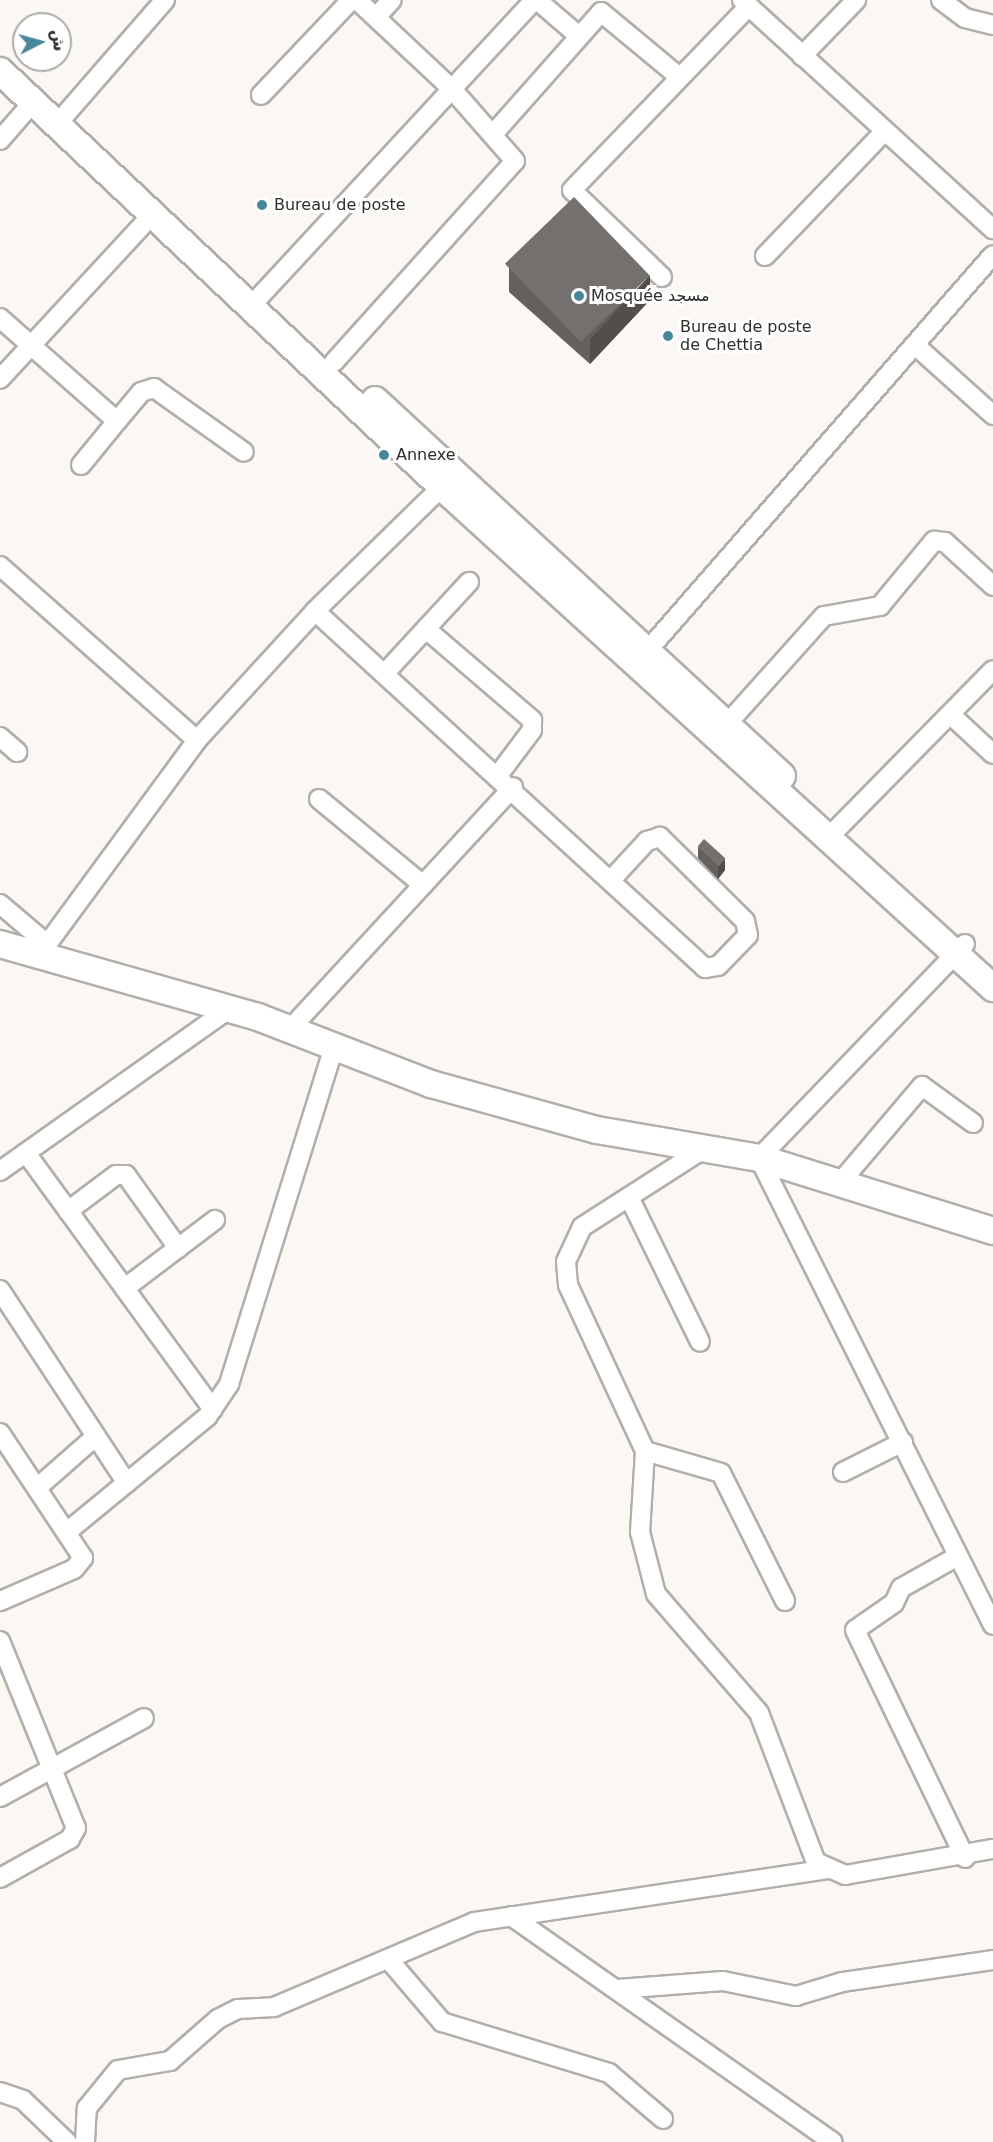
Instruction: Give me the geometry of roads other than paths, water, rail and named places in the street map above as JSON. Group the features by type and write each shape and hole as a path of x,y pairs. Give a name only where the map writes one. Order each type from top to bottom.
{"main road":[{"path":"0,52 153,214 255,301 334,362 449,480 648,650 727,724 832,835"},
{"path":"0,71 34,101 62,117 255,301 832,835 960,949 993,988"},
{"path":"0,944 43,949 229,1009 290,1029 431,1084 586,1127 759,1158 838,1185 993,1231"},
{"path":"960,949 993,967"}],"street":[{"path":"62,117 165,0"},
{"path":"261,95 351,0"},
{"path":"334,362 515,163 495,132 452,88 357,0"},
{"path":"376,17 392,0"},
{"path":"255,301 536,0 579,36"},
{"path":"802,56 856,0"},
{"path":"941,0 965,18 993,25"},
{"path":"662,277 571,192 745,3 993,229"},
{"path":"495,132 579,36 605,13 678,76"},
{"path":"0,140 34,101"},
{"path":"765,256 885,131"},
{"path":"0,379 153,214"},
{"path":"648,650 993,255"},
{"path":"0,318 31,348 117,421"},
{"path":"915,345 993,415"},
{"path":"81,465 141,392 154,388 243,452"},
{"path":"0,904 43,949 197,740 315,611 449,480"},
{"path":"727,724 824,616 880,606 934,541 945,542 993,586"},
{"path":"0,566 197,740"},
{"path":"385,673 469,582"},
{"path":"315,611 499,774 513,788 611,880 705,968 718,966 748,934 745,921 660,837 647,841 611,880"},
{"path":"426,629 532,720 532,730 499,774"},
{"path":"832,835 993,670"},
{"path":"951,715 993,754"},
{"path":"0,737 17,752"},
{"path":"290,1029 513,788"},
{"path":"319,799 423,885"},
{"path":"960,949 759,1158 993,1625"},
{"path":"0,1172 229,1009"},
{"path":"68,1531 128,1483 213,1409 229,1384 252,1319 334,1046"},
{"path":"838,1185 922,1086 973,1123"},
{"path":"705,1148 582,1227 569,1251 566,1273 645,1451 640,1532 656,1594 759,1713 780,1760 810,1853 827,1869 845,1875 965,1858 993,1849"},
{"path":"26,1153 213,1409"},
{"path":"68,1211 116,1176 126,1175 178,1248"},
{"path":"629,1197 700,1342"},
{"path":"125,1288 215,1220"},
{"path":"0,1290 128,1483"},
{"path":"0,1433 68,1531 81,1563 0,1601"},
{"path":"38,1487 96,1436"},
{"path":"843,1472 903,1442"},
{"path":"645,1451 721,1473 785,1601"},
{"path":"958,1556 901,1588 894,1603 855,1630 965,1858"},
{"path":"0,1641 54,1768 76,1834 2,1870"},
{"path":"0,1797 144,1718"},
{"path":"85,2142 87,2108 118,2070 170,2061 218,2019 238,2009 274,2007 474,1922 827,1869"},
{"path":"511,1916 618,1989 832,2142"},
{"path":"389,1960 442,2022 609,2073 663,2120"},
{"path":"618,1989 723,1981 796,1996 842,1982 993,1960"},
{"path":"0,2092 23,2100 67,2142"}],"place":[{"name":"Bureau de poste","path":"262,205"},
{"name":"Mosquée مسجد","path":"579,296"},
{"name":"Bureau de poste de Chettia","path":"668,336"},
{"name":"Annexe","path":"384,455"}]}
